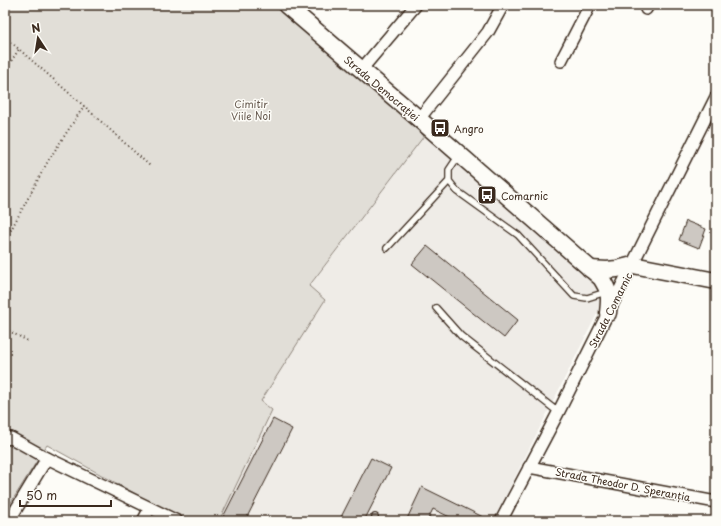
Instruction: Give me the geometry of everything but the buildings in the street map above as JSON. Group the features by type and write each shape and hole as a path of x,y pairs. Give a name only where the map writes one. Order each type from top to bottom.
{"street":[{"name":"Strada Democrației","path":"286,5 601,278 608,291"},
{"path":"361,70 416,5"},
{"path":"419,119 488,32 503,5"},
{"path":"561,61 590,5"},
{"name":"Strada Comarnic","path":"501,521 633,265 716,97"},
{"path":"590,269 607,270 633,265 651,267 716,281"},
{"path":"608,291 608,313"},
{"path":"5,439 11,438 47,458 177,521"},
{"path":"9,521 47,458"},
{"name":"Strada Theodor D. Speranția","path":"529,466 716,502"},
{"path":"143,521 150,508"}],"lane":[{"path":"460,155 449,170 449,181 457,191 518,235 574,296 587,298 608,291"},
{"path":"387,248 449,181"},
{"path":"436,308 461,336 558,412"}],"path":[{"path":"5,37 150,166"},
{"path":"5,72 19,49"},
{"path":"5,241 48,161 84,106"},
{"path":"5,329 28,341"}],"shaded area":[{"path":"424,136 597,285 602,304 493,521 219,521 272,410 260,401 324,301 309,287"}],"green space":[{"name":"Cimitir Viile Noi","path":"5,5 277,5 316,38 424,136 309,286 325,300 261,401 272,410 219,521 185,521 47,445 5,512"}],"place":[{"name":"Angro","path":"440,128"},
{"name":"Comarnic","path":"487,195"}]}
